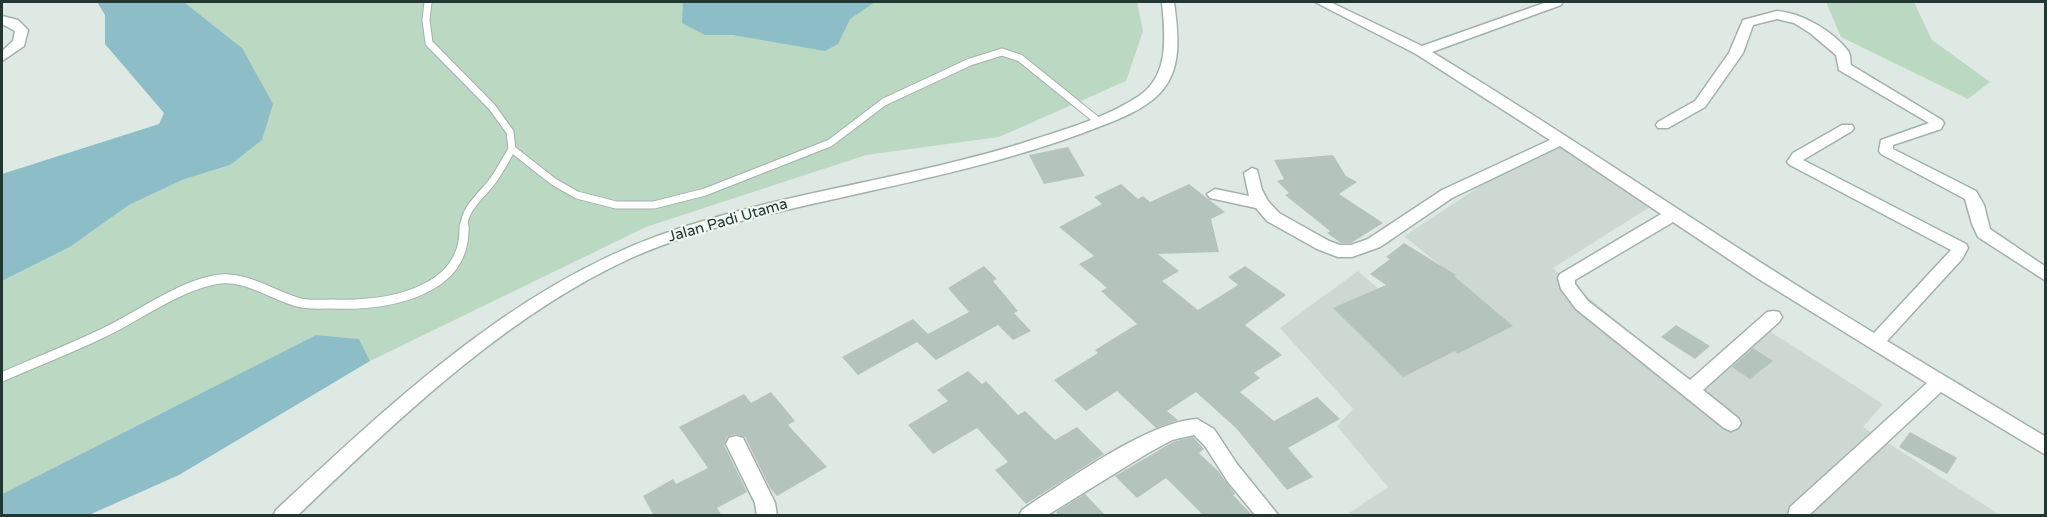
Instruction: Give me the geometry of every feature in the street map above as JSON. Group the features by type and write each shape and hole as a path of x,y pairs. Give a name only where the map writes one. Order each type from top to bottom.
{"street":[{"name":"Jalan Padi Utama","path":"283,516 392,414 457,361 527,308 604,264 673,235 742,215 1005,154 1079,130 1124,110 1155,90 1169,67 1171,29 1168,2"},
{"path":"1321,2 1421,51 1561,140 1763,274 2046,447"},
{"path":"1421,51 1557,2"},
{"path":"1663,125 1700,104 1736,53 1748,23 1781,15 1807,26 1824,37 1843,54 1844,67 1937,123 1931,128 1886,143 1886,151 1971,195 1978,204 1979,224 1991,239 2046,276"},
{"path":"2,20 13,23 22,30 19,43 2,57"},
{"path":"1847,128 1798,156 1795,162 1960,248"},
{"path":"1252,173 1254,190 1261,204 1273,217 1338,251 1362,249 1447,194 1561,140"},
{"path":"1215,194 1261,204"},
{"path":"1672,215 1566,278 1573,294 1582,305 1731,423"},
{"path":"1875,343 1979,224"},
{"path":"1690,390 1773,317"},
{"path":"1797,513 1939,383"},
{"path":"1029,516 1145,445 1179,428 1191,426 1197,427 1213,442 1230,470 1269,516"},
{"path":"736,444 765,503 766,516"}],"lane":[{"path":"2,377 92,338 190,288 212,280 230,278 302,303 361,305 405,297 438,282 454,264 465,242 464,220 475,201 494,179 512,149 510,132 492,107 429,43 426,20 428,2"},
{"path":"512,149 554,182 577,195 616,205 654,205 705,192 830,142 884,102 970,62 1002,52 1020,58 1098,121"}],"shaded area":[{"path":"1554,138 1653,205 1553,268 1691,383 1757,323 1883,404 1863,427 2000,515 1351,515 1349,513 1388,487 1337,426 1353,409 1280,328 1358,271 1411,317 1462,283 1404,236"}],"green space":[{"path":"184,2 1137,2 1143,31 1126,81 999,137 866,155 646,227 370,361 359,339 316,335 2,494 2,281 70,247 129,205 182,180 230,165 242,48"},
{"path":"1826,2 1914,2 1932,40 1990,82 1968,99 1841,37"}],"water":[{"path":"97,2 184,2 242,48 273,104 262,140 230,165 182,180 129,205 70,247 2,281 2,174 159,124 164,113 105,44 105,15"},
{"path":"683,2 875,2 850,19 838,44 825,51 733,35 705,35 682,23"},
{"path":"316,335 359,339 370,361 179,475 89,515 2,515 2,494"}],"building":[{"path":"1068,147 1085,176 1044,184 1029,155"},
{"path":"1333,155 1346,176 1357,182 1339,194 1383,223 1351,243 1341,243 1327,233 1330,231 1285,195 1289,193 1277,181 1284,179 1274,160"},
{"path":"1121,184 1138,199 1143,196 1150,202 1189,184 1225,212 1211,219 1219,252 1158,254 1179,271 1162,281 1198,310 1238,285 1228,277 1245,266 1286,295 1245,325 1282,355 1254,373 1260,378 1240,392 1274,421 1317,397 1340,419 1288,448 1313,477 1287,490 1236,428 1196,392 1167,411 1178,420 1156,428 1117,391 1086,411 1054,380 1098,353 1095,350 1137,324 1101,291 1107,288 1079,264 1094,256 1059,227 1102,204 1094,197"},
{"path":"1404,243 1456,275 1454,276 1513,326 1457,354 1455,351 1403,377 1333,308 1386,285 1370,274 1390,259 1386,257"},
{"path":"984,266 997,279 993,281 1018,311 1014,313 1031,331 1013,340 998,325 936,360 917,342 858,375 842,357 913,319 928,334 969,312 948,288"},
{"path":"1676,325 1710,346 1695,359 1661,337"},
{"path":"1753,348 1773,361 1750,379 1732,367"},
{"path":"968,371 982,384 986,381 1018,415 1025,411 1055,440 1077,427 1104,454 1026,504 995,470 1008,462 977,428 933,454 908,425 948,401 937,390"},
{"path":"771,392 795,421 788,425 827,467 777,496 770,488 745,437 735,434 727,437 724,445 747,492 717,508 722,516 654,516 643,496 673,479 676,484 708,468 679,427 744,394 751,403"},
{"path":"1910,432 1957,458 1947,474 1899,447"},
{"path":"1193,437 1204,449 1199,453 1218,471 1235,494 1233,495 1253,516 1204,516 1166,478 1137,498 1115,476 1173,442"},
{"path":"1085,494 1106,516 1059,516 1056,512"}]}
